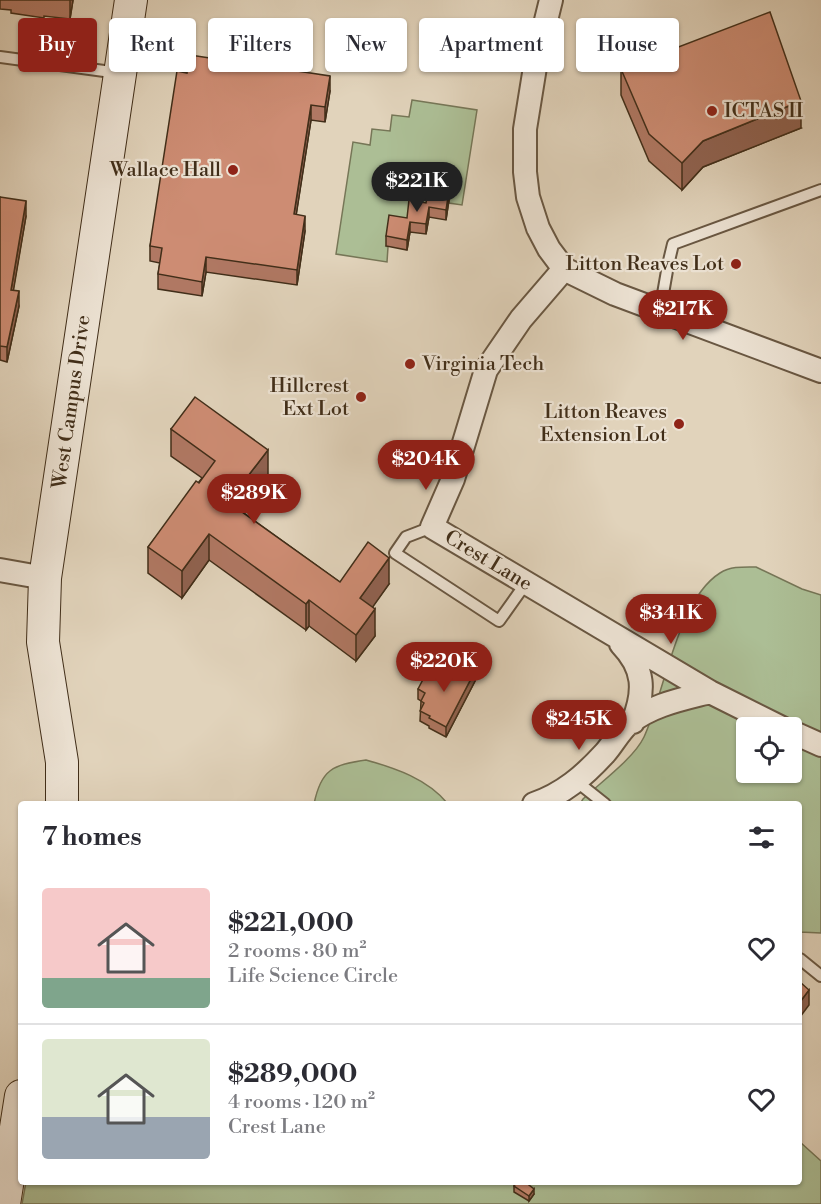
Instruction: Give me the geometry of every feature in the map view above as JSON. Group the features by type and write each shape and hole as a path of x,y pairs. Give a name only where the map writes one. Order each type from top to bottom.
{"street":[{"name":"West Campus Drive","path":"63,801 59,744 43,642 45,578 131,0"},
{"path":"551,0 536,61 527,117 525,172 528,197 538,228 549,249 564,269 615,294 821,371"},
{"name":"Crest Lane","path":"564,269 521,319 486,370 453,479 432,527 710,692 760,717"},
{"path":"0,570 45,578"},
{"path":"612,634 629,652 640,671 641,696 633,722"},
{"path":"542,801 554,796 576,781 606,752 627,725 672,701 710,692"},
{"path":"802,736 821,745"},
{"path":"4,1204 12,1115"}],"lane":[{"path":"0,57 119,73"},
{"path":"660,311 673,244 821,190"},
{"path":"432,527 406,537 395,553 499,621 526,583"},
{"path":"576,781 601,801"},
{"path":"802,961 821,976"}],"green space":[{"path":"412,100 477,110 462,205 449,203 449,200 426,213 386,246 388,247 387,262 336,254 353,142 370,145 372,129 390,131 392,115 409,117"},
{"path":"756,567 802,589 821,595 821,933 802,932 802,801 582,801 639,745 652,718 674,648 693,604 705,586 720,573 729,569"},
{"path":"366,760 399,771 421,781 445,801 315,801 320,783 325,776 345,764"},
{"path":"802,1144 821,1161 821,1204 22,1204 25,1185 802,1185"}],"building":[{"name":"ICTAS II","path":"770,12 801,101 703,141 682,163 649,134 622,72 679,72 679,47"},
{"name":"Wallace Hall","path":"196,56 208,58 208,72 303,72 330,76 325,107 311,105 294,214 305,216 297,270 206,257 202,282 158,274 162,248 150,246 152,232 177,72 196,72"},
{"path":"429,186 449,190 446,210 429,207 426,224 410,222 407,240 386,236 389,215 407,218 409,200 426,203"},
{"path":"0,197 26,201 11,290 19,291 7,347 0,346"},
{"path":"195,397 268,450 228,502 340,582 368,542 389,558 360,598 375,609 356,635 309,600 306,604 209,534 182,571 148,547 196,481 199,483 215,461 171,429"},
{"path":"463,665 475,671 446,727 420,711 425,693 418,689 428,670 435,674 437,670 451,678 456,669 460,671"},
{"path":"802,984 809,990 802,999"},
{"path":"529,1185 534,1189 529,1196 514,1186"}],"place":[{"name":"ICTAS II","path":"712,111"},
{"name":"Wallace Hall","path":"233,170"},
{"name":"Litton Reaves Lot","path":"736,264"},
{"name":"Virginia Tech","path":"410,364"},
{"name":"Hillcrest Ext Lot","path":"361,397"},
{"name":"Litton Reaves Extension Lot","path":"679,424"}]}
